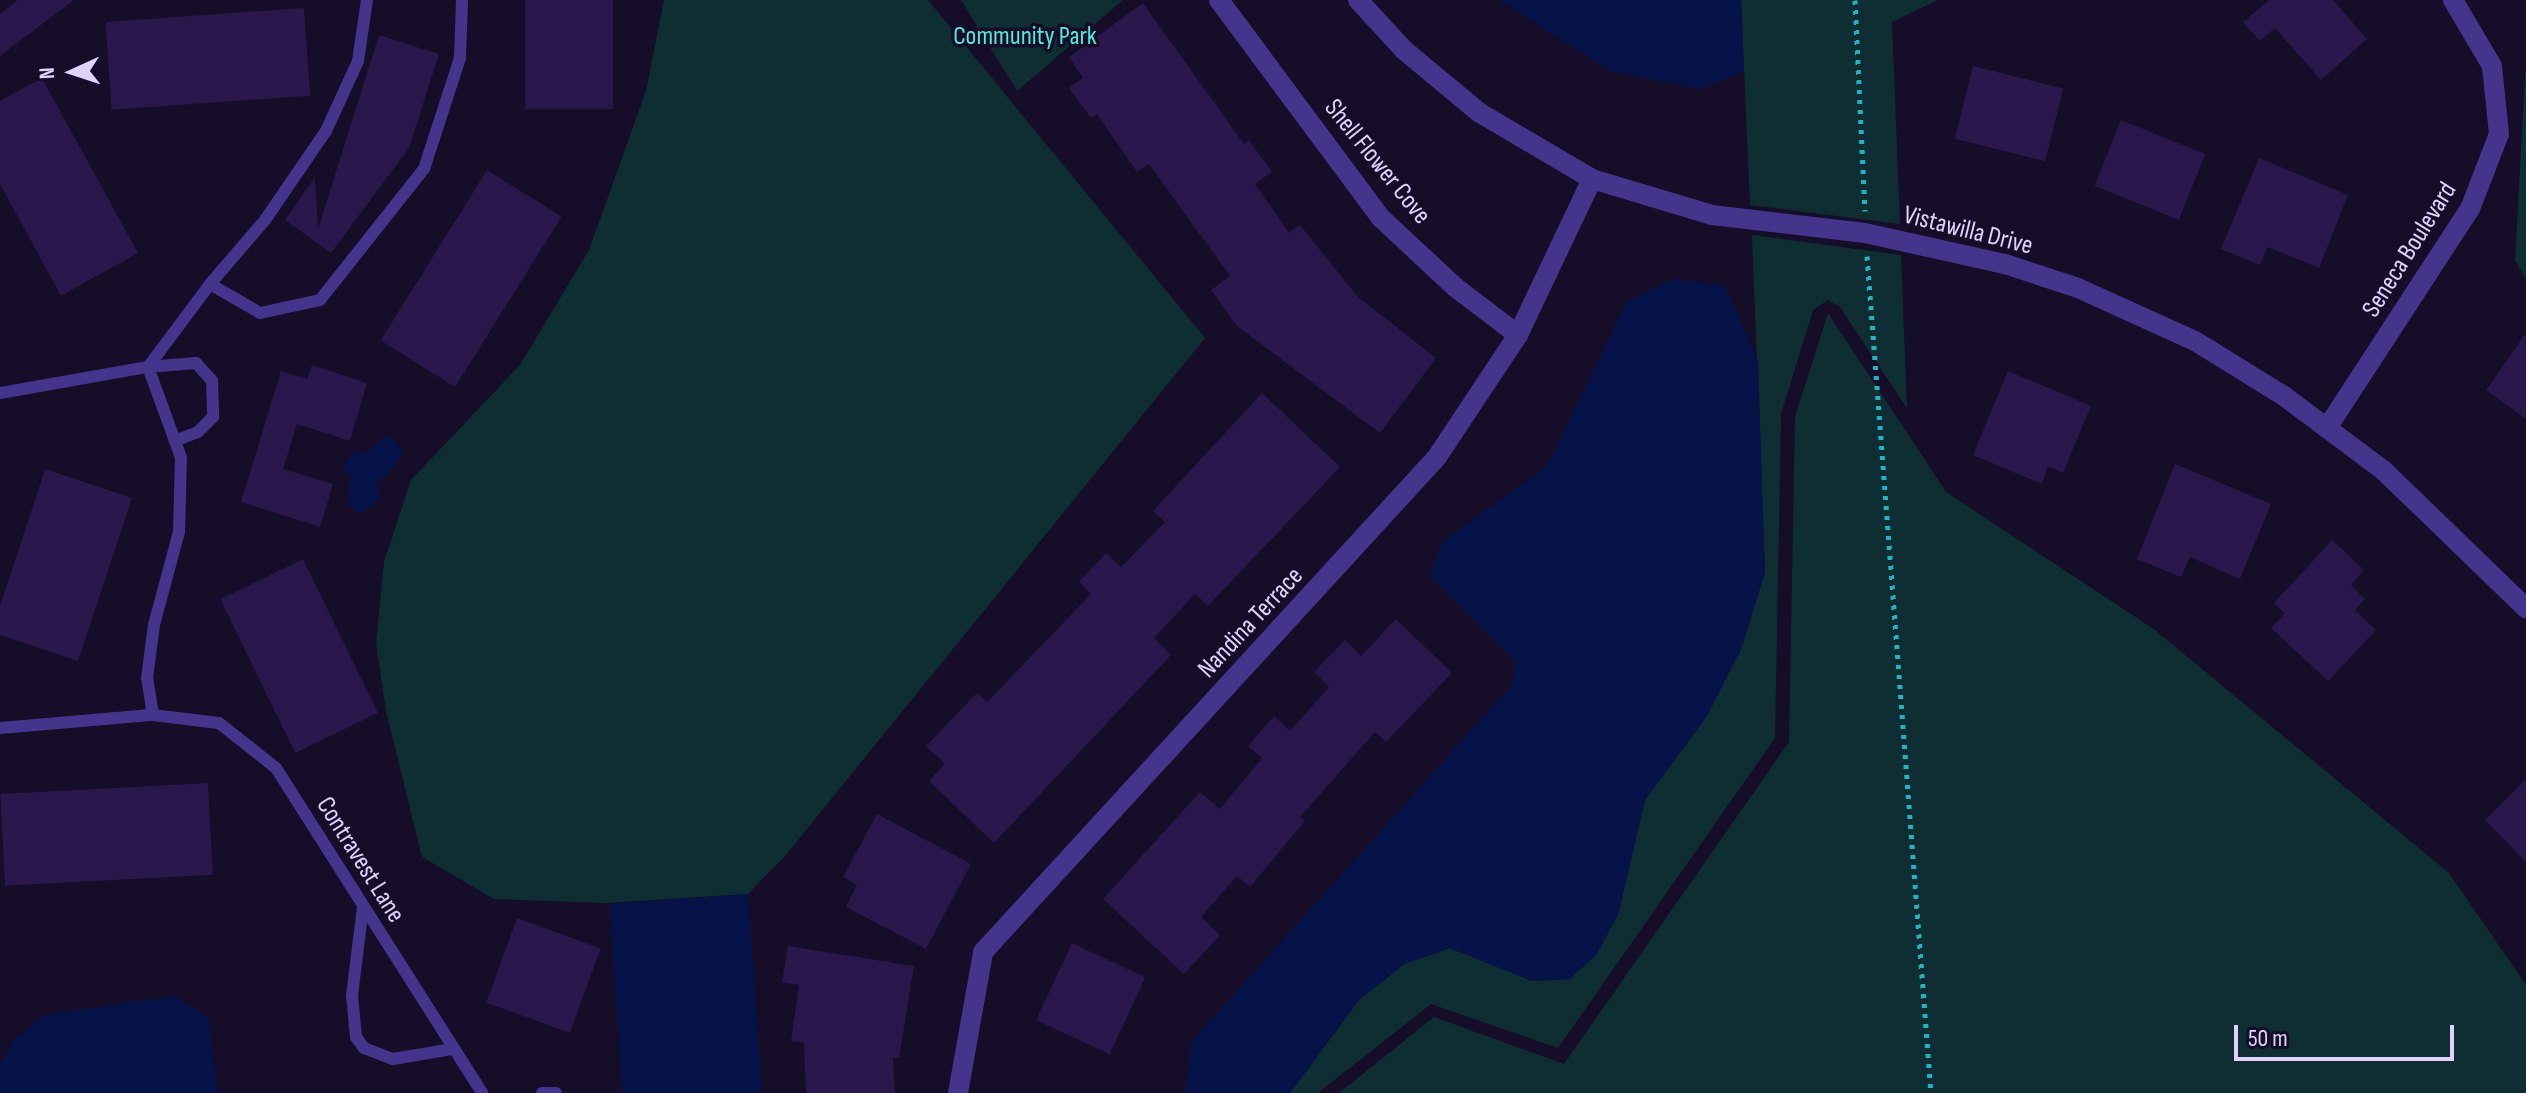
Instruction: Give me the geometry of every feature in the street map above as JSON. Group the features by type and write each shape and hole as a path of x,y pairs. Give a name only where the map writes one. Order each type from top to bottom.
{"street":[{"name":"Shell Flower Cove","path":"1219,0 1381,218 1455,287 1518,335"},
{"name":"Vistawilla Drive","path":"1358,0 1404,50 1480,113 1592,179 1712,215 1936,246 2078,288 2195,341 2327,428 2383,470 2526,608"},
{"name":"Seneca Boulevard","path":"2327,428 2470,209 2499,134 2492,66 2453,0"},
{"name":"Nandina Terrace","path":"958,1093 983,952 1437,457 1518,335 1592,179"}],"lane":[{"path":"148,367 210,284 265,220 326,131 358,61 367,0"},
{"path":"210,284 260,313 320,300 424,169 460,58 462,0"},
{"path":"0,393 148,367 196,363 212,381 213,417 198,432 175,441"},
{"path":"148,367 181,458 179,532 154,625 147,678 153,715"},
{"name":"Contravest Lane","path":"0,728 153,715 219,723 276,768 482,1093"},
{"path":"363,907 352,995 356,1037 364,1048 393,1059 453,1049"},
{"path":"542,1093 556,1093"}],"path":[{"path":"1855,0 1865,220"},
{"path":"1866,255 1931,1093"}],"green space":[{"path":"664,0 928,0 1205,338 785,856 748,894 605,903 494,899 422,857 386,711 376,643 384,562 411,480 520,365 589,250 646,91"},
{"name":"Community Park","path":"961,0 1123,0 1017,91"},
{"path":"1741,0 1938,0 1892,22 1900,224 1750,205"},
{"path":"2526,58 2526,279 2515,260"},
{"path":"1752,235 1901,255 1907,408 1840,307 1828,300 1813,310 1781,414 1775,738 1558,1048 1431,1004 1318,1093 1290,1093 1359,1000 1404,964 1450,948 1532,981 1570,979 1618,915 1645,800 1707,716 1741,649 1765,572"},
{"path":"1828,313 1946,492 2155,630 2449,873 2526,985 2526,1093 1339,1093 1434,1017 1564,1064 1789,742 1795,417"}],"shaded area":[{"path":"1499,0 1741,0 1744,72 1701,89 1610,71"},
{"path":"1673,279 1725,286 1758,360 1765,572 1741,649 1707,716 1645,800 1618,915 1597,954 1570,979 1532,981 1450,948 1404,964 1359,1000 1290,1093 1185,1093 1191,1042 1512,685 1515,661 1430,576 1442,542 1547,466 1627,301"},
{"path":"389,434 402,450 399,460 377,484 380,496 372,507 358,513 347,503 351,476 345,474 345,464 354,451 365,453"},
{"path":"748,894 762,1093 623,1093 609,904"},
{"path":"174,996 208,1017 218,1093 0,1093 0,1064 13,1041 43,1015"}],"building":[{"path":"18,0 74,0 0,56 0,14"},
{"path":"525,0 613,0 613,109 525,109"},
{"path":"2269,0 2333,0 2367,39 2321,80 2275,28 2260,41 2243,22"},
{"path":"1143,3 1244,144 1249,140 1272,172 1255,184 1289,233 1300,225 1358,297 1436,358 1380,433 1237,326 1211,290 1230,276 1149,164 1137,172 1097,114 1091,118 1069,88 1083,78 1069,57"},
{"path":"304,8 310,96 112,110 105,22"},
{"path":"379,35 439,54 409,148 331,253 285,220 315,177 318,229"},
{"path":"1973,66 2063,88 2045,161 1955,139"},
{"path":"42,78 138,253 61,296 0,184 0,101"},
{"path":"2121,120 2205,154 2179,220 2094,186"},
{"path":"2259,158 2348,195 2319,268 2268,247 2260,265 2221,249"},
{"path":"487,170 562,217 455,387 380,340"},
{"path":"2526,333 2526,419 2486,390"},
{"path":"312,365 367,383 350,441 297,424 283,469 333,484 320,527 241,502 281,371 307,379"},
{"path":"2008,371 2091,406 2063,473 2048,466 2042,484 1973,455"},
{"path":"1262,393 1340,467 1208,606 1195,594 1154,638 1171,655 994,843 929,781 945,764 926,746 977,693 987,702 1091,594 1079,582 1106,553 1121,567 1165,522 1153,511"},
{"path":"2175,464 2271,504 2240,579 2190,557 2181,577 2137,559"},
{"path":"45,469 132,498 78,661 0,635 0,606"},
{"path":"2332,540 2364,570 2351,585 2365,599 2355,610 2376,630 2328,681 2271,628 2285,613 2274,603"},
{"path":"303,559 378,713 295,753 220,599"},
{"path":"1396,619 1452,673 1386,742 1375,732 1300,817 1305,821 1250,887 1237,876 1201,917 1220,935 1184,974 1103,899 1200,792 1220,809 1262,758 1248,746 1274,716 1290,731 1329,687 1314,672 1345,640 1361,656"},
{"path":"2526,779 2526,862 2485,820"},
{"path":"208,783 213,875 5,886 0,794"},
{"path":"877,814 971,864 926,949 846,907 857,885 843,877"},
{"path":"517,918 601,948 570,1033 486,1003"},
{"path":"1072,943 1145,977 1109,1054 1036,1020"},
{"path":"788,946 914,966 899,1058 893,1057 895,1093 806,1093 804,1043 791,1041 799,985 782,982"}]}
